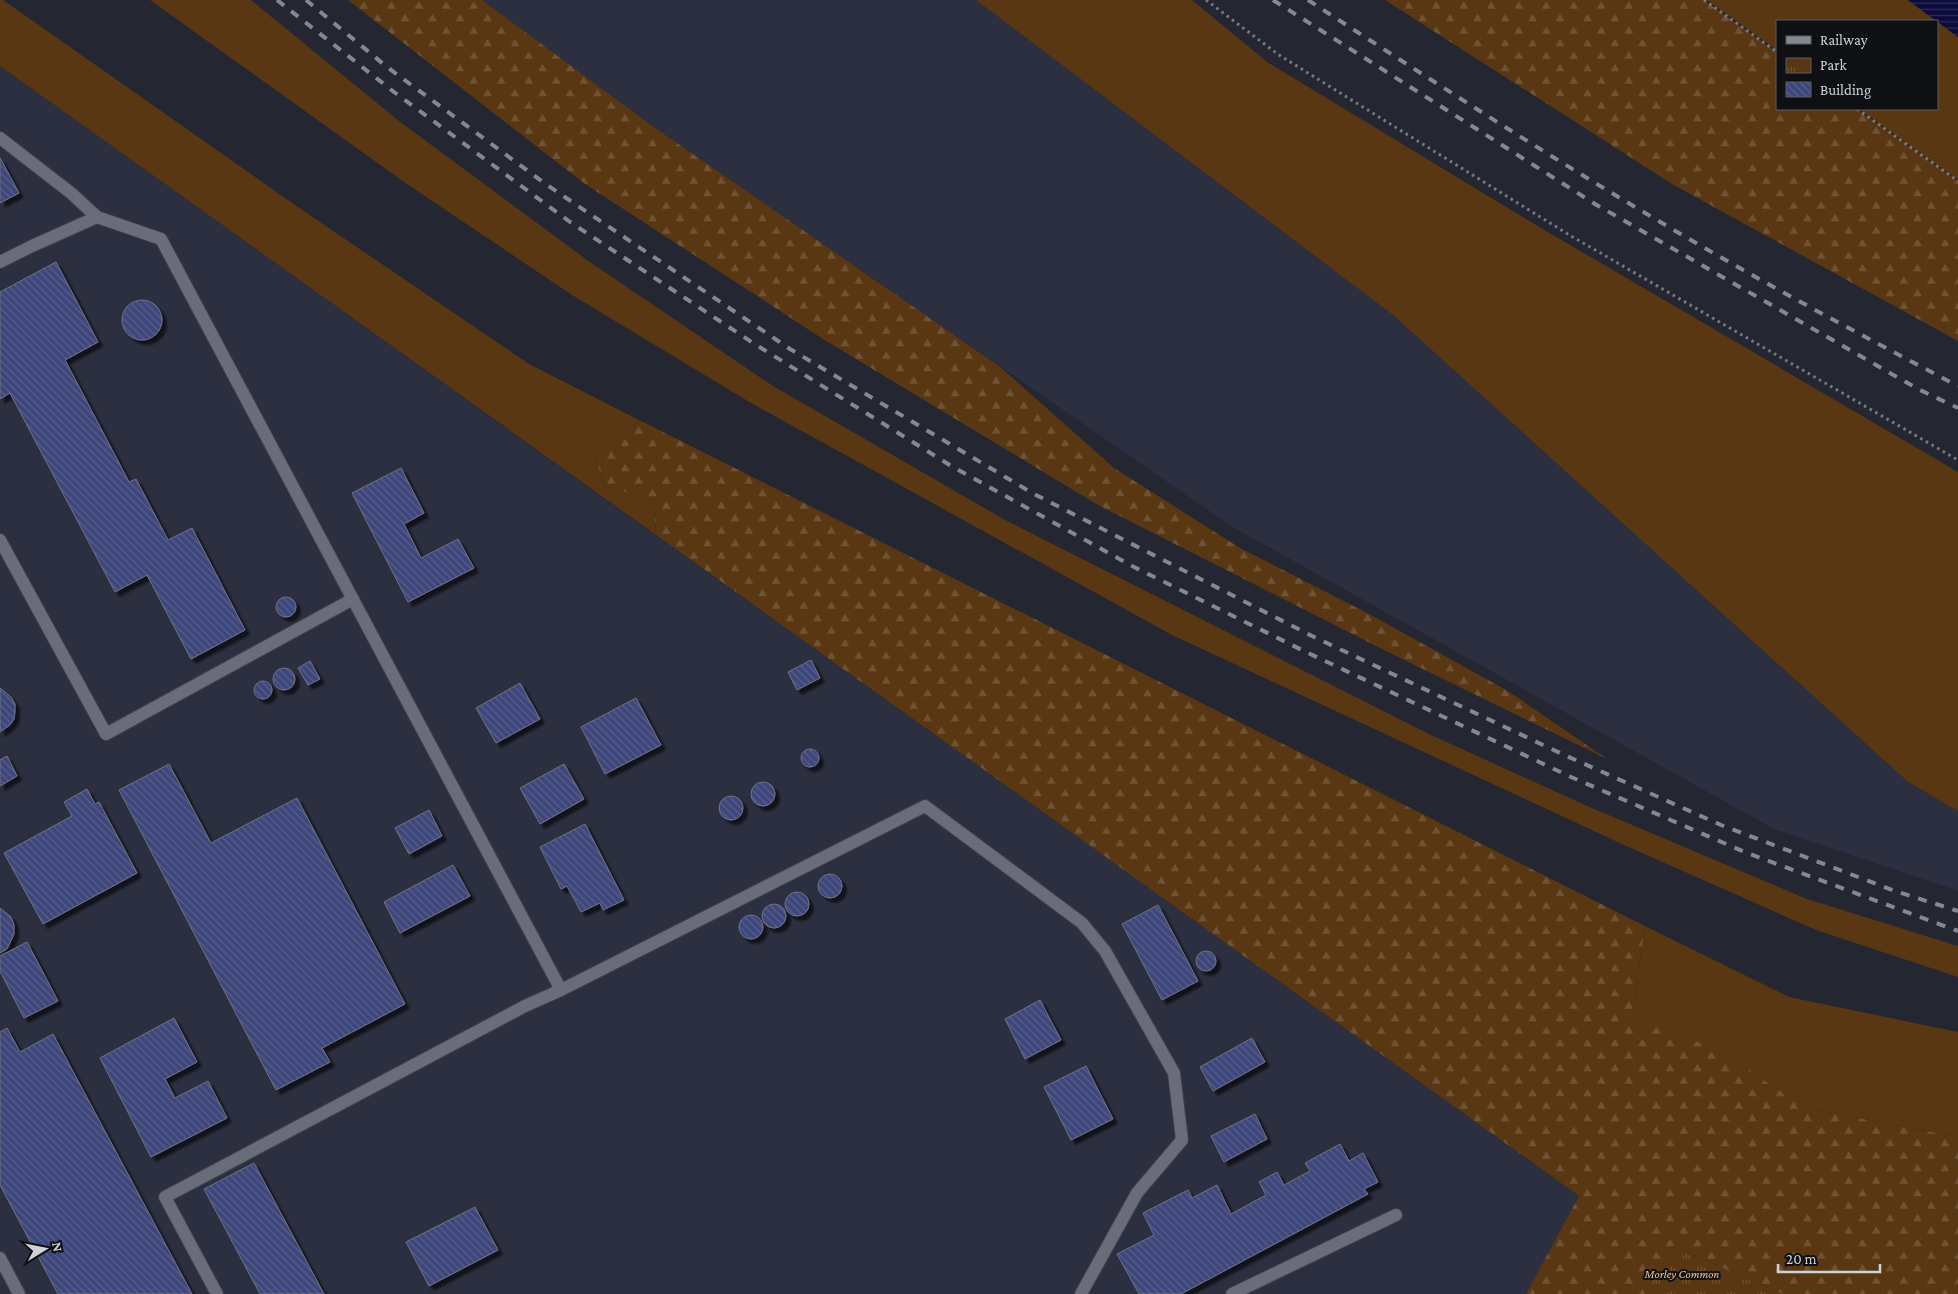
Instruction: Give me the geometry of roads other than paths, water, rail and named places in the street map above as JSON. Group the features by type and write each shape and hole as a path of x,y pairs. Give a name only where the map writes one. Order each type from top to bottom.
{"lane":[{"path":"0,138 71,193 97,216 161,239 561,990"},
{"path":"0,262 97,216"},
{"path":"0,540 106,734 353,599"},
{"path":"217,1294 166,1197 525,1006 561,990 925,806 1082,923 1105,951 1174,1073 1182,1140 1137,1193 1081,1294"},
{"path":"1232,1294 1396,1215"},
{"path":"0,1258 19,1294"}],"railway":[{"path":"277,0 394,92 570,222 753,343 953,467 1134,567 1306,652 1571,777 1747,853 1958,931"},
{"path":"306,0 387,67 547,185 790,349 1034,494 1312,636 1560,753 1721,825 1895,891 1958,911"},
{"path":"1273,0 1595,204 1918,389 1958,408"},
{"path":"1308,0 1608,191 1804,304 1958,386"}],"park label":[{"name":"Morley Common","path":"1682,1274"}]}
